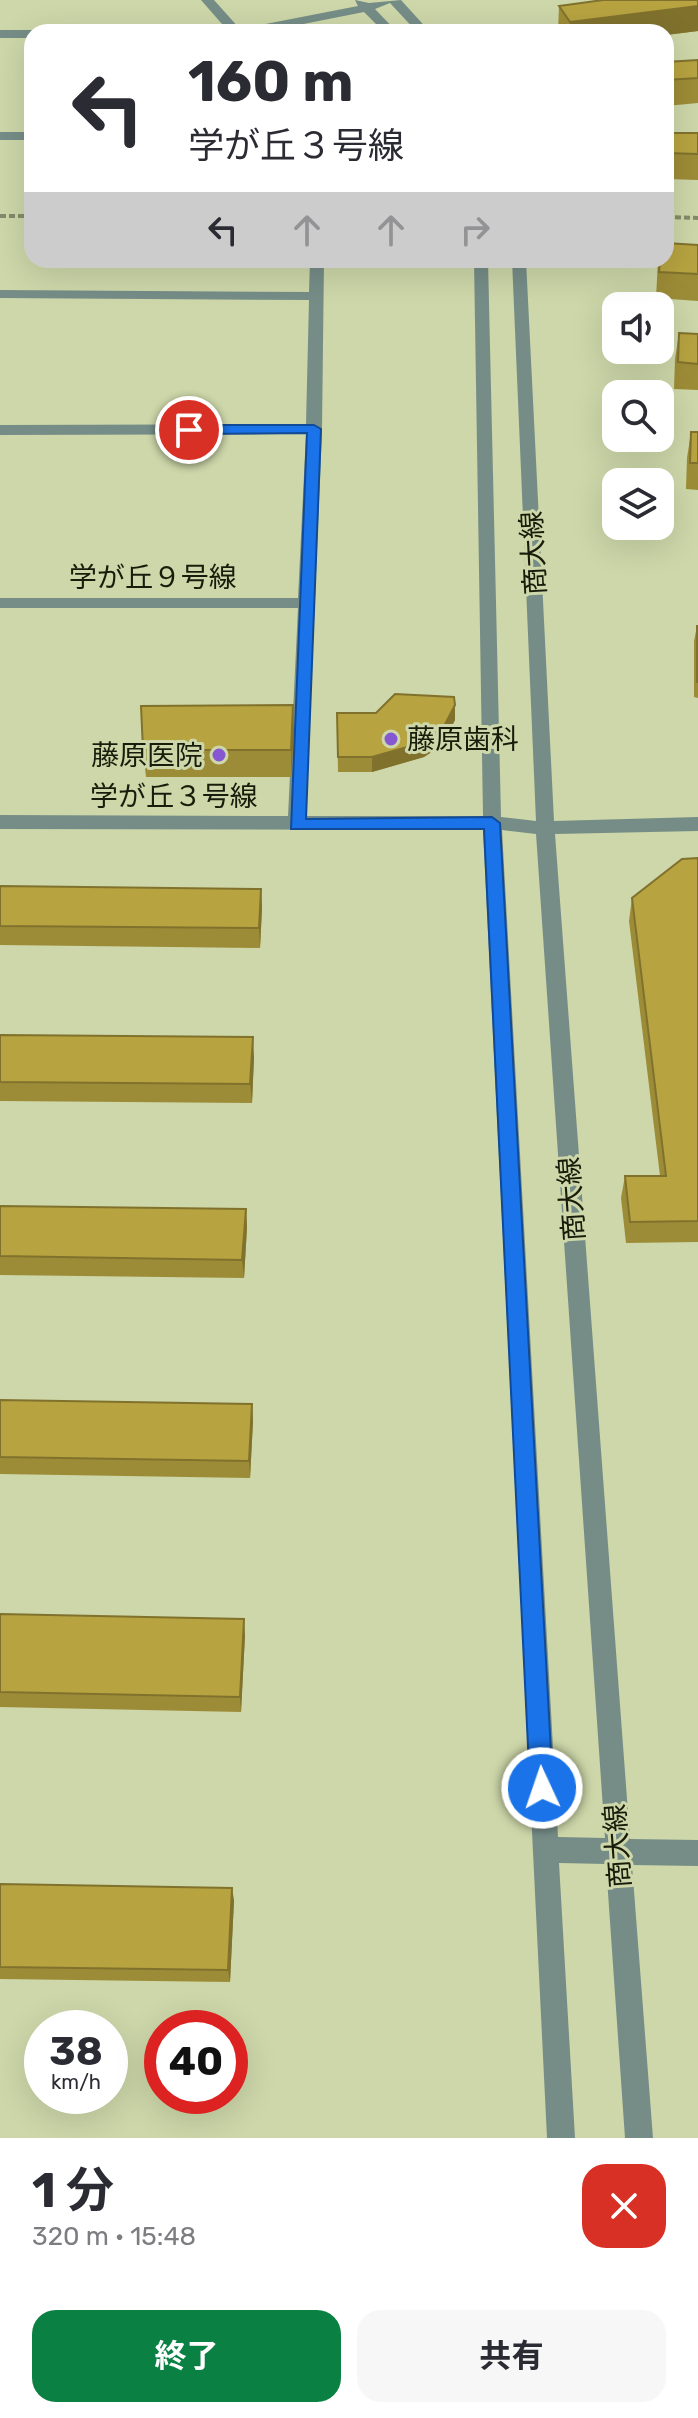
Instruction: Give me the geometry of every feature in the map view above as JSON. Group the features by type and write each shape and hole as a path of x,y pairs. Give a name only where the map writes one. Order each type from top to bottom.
{"street":[{"path":"207,0 229,24"},
{"path":"278,24 387,0"},
{"path":"394,0 416,24"},
{"path":"364,4 383,24"},
{"path":"0,34 24,34"},
{"path":"0,136 24,136"},
{"path":"297,825 314,429 317,268"},
{"name":"商大線","path":"481,268 492,823 561,2138"},
{"name":"商大線","path":"519,268 545,828 639,2138"},
{"path":"0,294 316,296"},
{"path":"0,430 314,429"},
{"name":"学が丘９号線","path":"0,603 307,603"},
{"name":"学が丘３号線","path":"0,822 492,823 545,828 698,824"},
{"path":"545,1850 698,1853"}],"path":[{"path":"0,216 24,216"},
{"path":"674,217 698,218"}],"building":[{"path":"603,0 698,0 698,6 570,22 559,6"},
{"path":"698,60 698,78 674,80 674,62"},
{"path":"674,133 698,133 698,154 674,153"},
{"path":"674,244 698,245 698,274 659,272 659,268 674,268"},
{"path":"679,333 698,334 698,364 678,362"},
{"path":"691,432 698,432 698,463 690,463"},
{"path":"698,626 698,682 697,682"},
{"name":"藤原歯科","path":"395,694 454,697 455,705 442,730 425,742 372,757 338,757 337,713 376,713"},
{"path":"293,705 291,750 143,750 141,706"},
{"path":"698,858 698,1221 630,1222 625,1176 666,1176 632,898 682,859"},
{"path":"0,886 261,889 259,928 0,926"},
{"path":"0,1035 253,1037 250,1084 0,1082"},
{"path":"0,1206 246,1209 242,1260 0,1256"},
{"path":"0,1400 252,1404 249,1461 0,1457"},
{"path":"0,1614 244,1619 240,1697 0,1692"},
{"path":"0,1884 232,1888 228,1970 0,1967"}],"place":[{"name":"藤原歯科","path":"391,739"},
{"name":"藤原医院","path":"219,755"}],"route":[{"path":"189,430 314,429 297,825 492,823 542,1788"}]}
